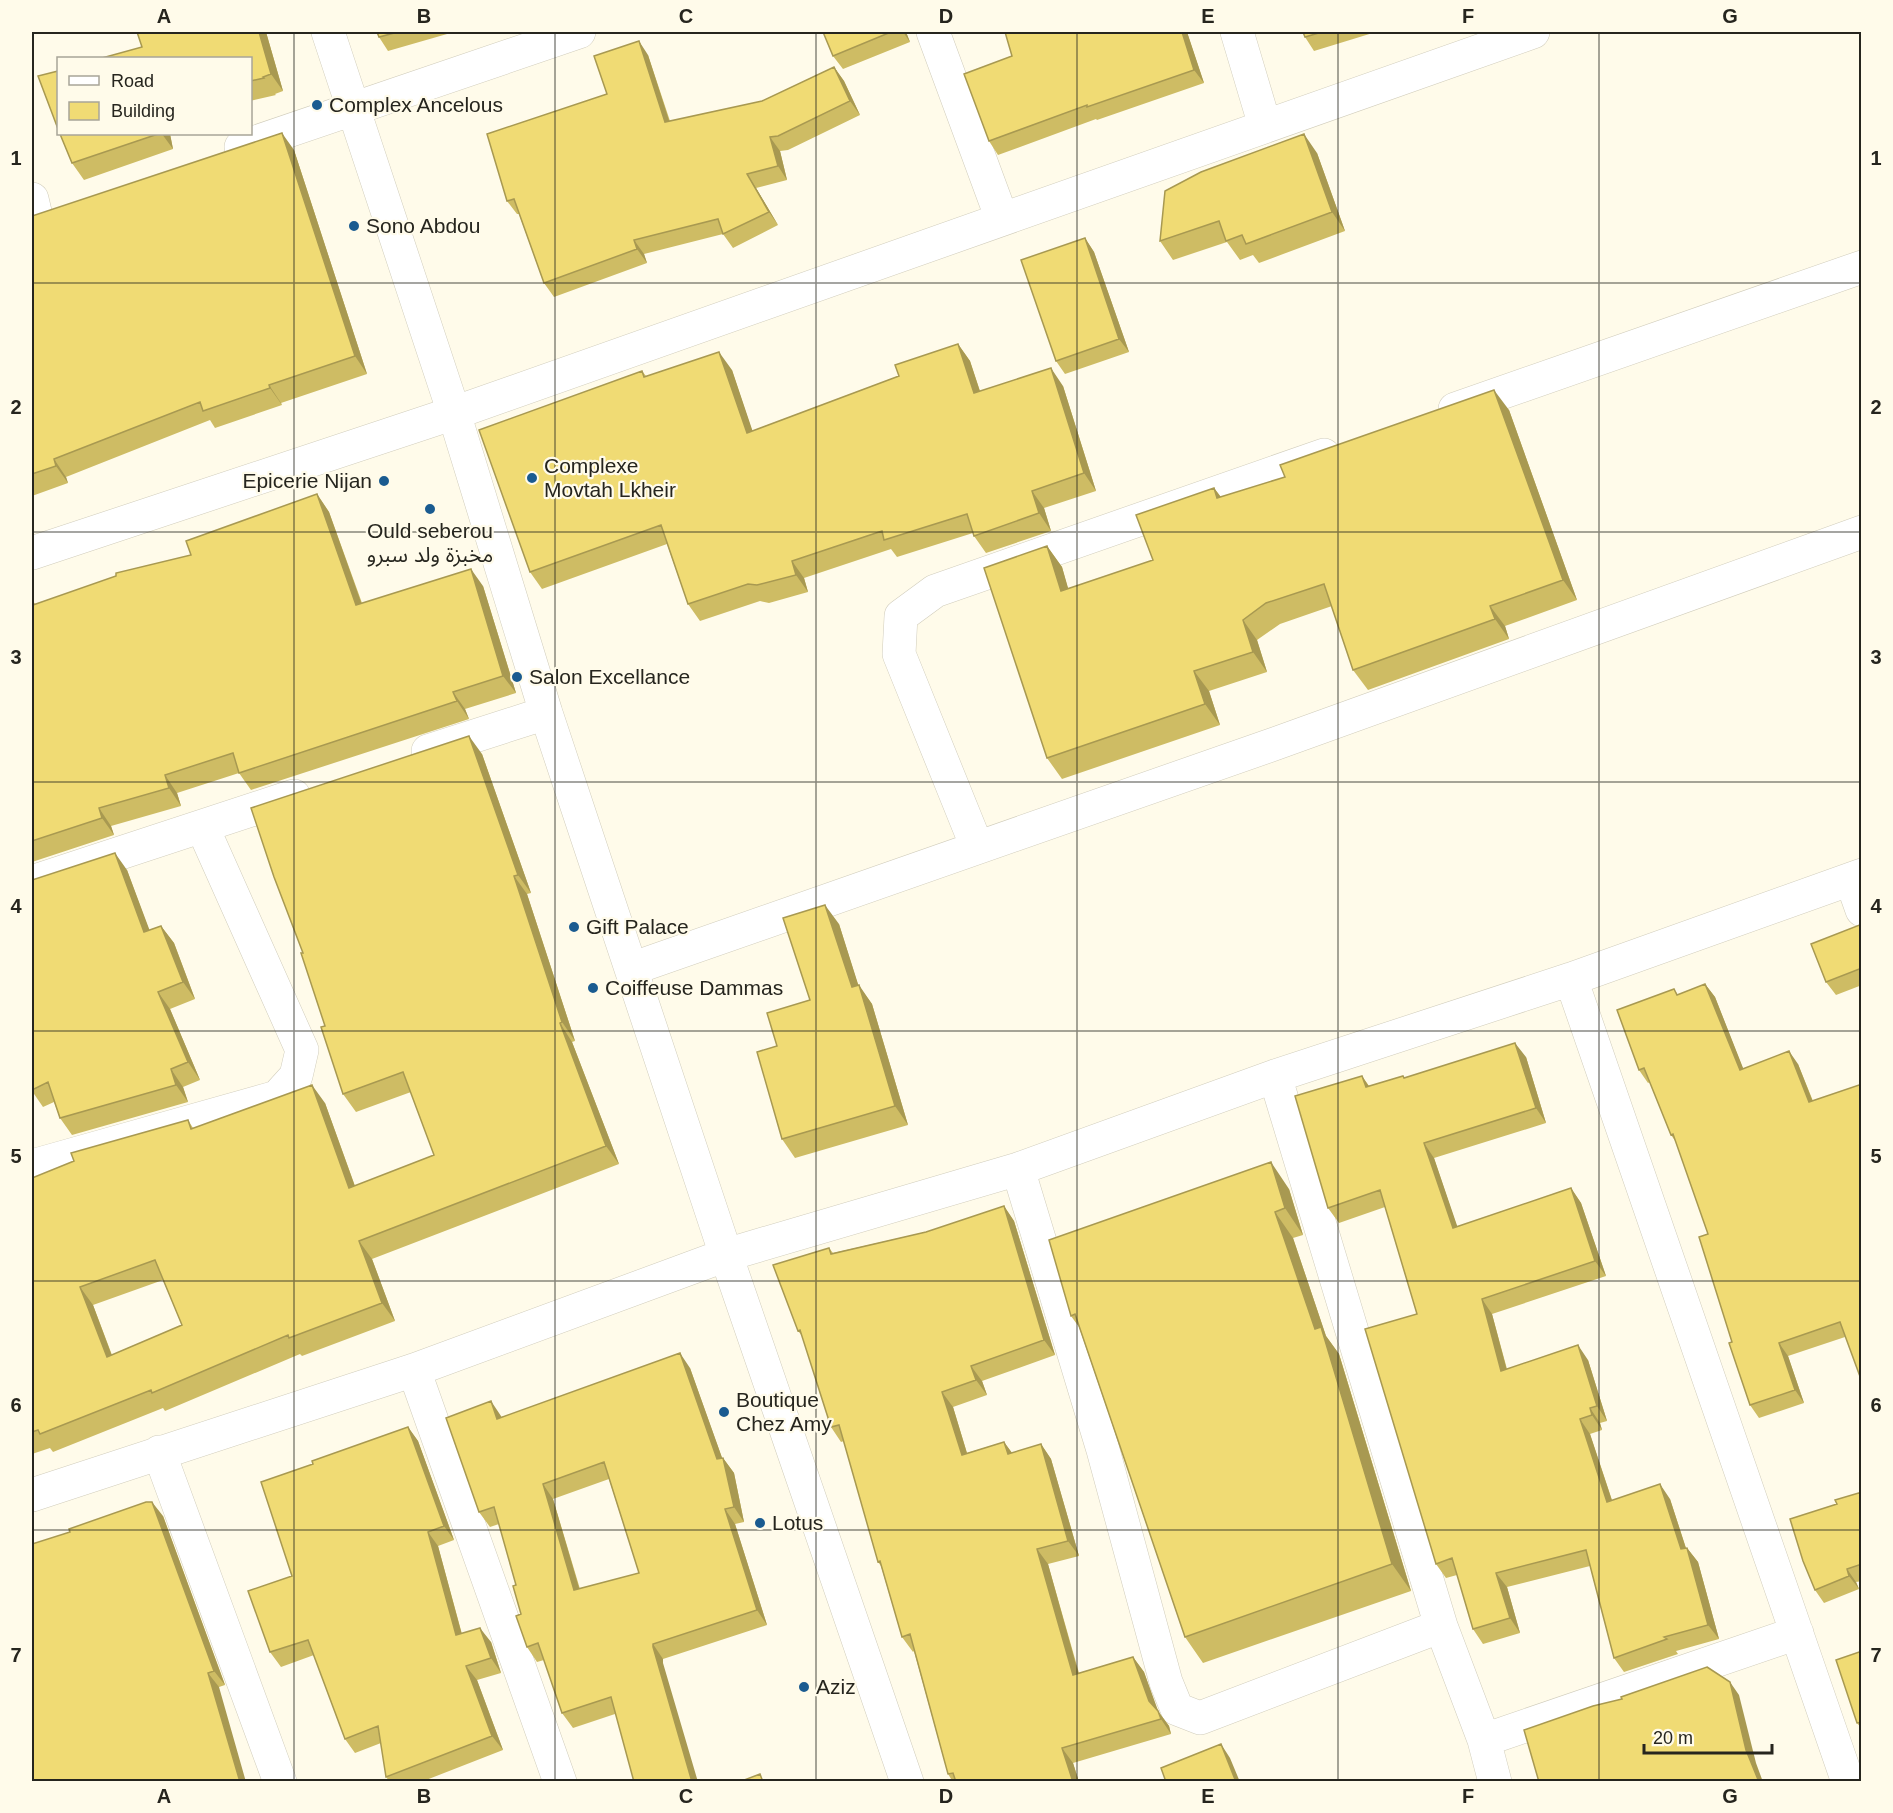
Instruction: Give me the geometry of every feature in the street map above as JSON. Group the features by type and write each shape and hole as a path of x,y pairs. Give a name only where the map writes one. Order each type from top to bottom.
{"street":[{"path":"328,32 454,413 546,712 631,969 726,1255 907,1782"},
{"path":"218,155 579,32"},
{"path":"933,32 1002,219"},
{"path":"1236,32 1265,126"},
{"path":"32,554 454,413 1533,32"},
{"path":"1432,417 1862,267"},
{"path":"977,847 899,654 901,616 935,591 1353,445"},
{"path":"631,969 1277,743 1862,532"},
{"path":"402,760 546,712"},
{"path":"32,882 324,786"},
{"path":"32,1166 277,1096 296,1076 302,1050 202,826"},
{"path":"32,1495 414,1370 726,1255 1018,1169 1275,1076 1571,980 1856,877 1862,910"},
{"path":"1571,980 1848,1782"},
{"path":"1275,1076 1441,1626 1484,1740 1495,1782"},
{"path":"1018,1169 1102,1450 1166,1682 1177,1709 1200,1718 1441,1626"},
{"path":"414,1370 560,1782"},
{"path":"159,1452 280,1782"},
{"path":"1484,1740 1797,1632"}],"building":[{"path":"137,32 259,32 271,74 252,81 252,57 106,57 142,47"},
{"path":"377,32 398,32 379,37"},
{"path":"823,32 891,32 833,56"},
{"path":"1005,32 1182,32 1194,70 1087,107 1087,105 989,141 964,74 1012,56"},
{"path":"1303,32 1322,32 1305,37"},
{"path":"639,41 665,122 762,101 834,67 850,101 778,136 770,137 778,166 747,174 769,212 723,234 718,219 634,240 637,249 544,283 514,199 507,201 487,134 607,94 594,56"},
{"path":"57,71 57,126 38,76"},
{"path":"282,133 355,356 269,385 270,388 203,411 200,402 54,459 56,466 32,474 32,216"},
{"path":"1304,134 1332,212 1246,244 1242,235 1226,241 1219,221 1160,241 1165,191 1201,172"},
{"path":"60,135 155,135 72,163"},
{"path":"1085,238 1119,339 1056,361 1021,260"},
{"path":"958,344 974,393 1051,368 1084,473 1032,491 1039,513 974,536 967,514 884,540 882,531 792,561 796,575 757,585 748,584 688,604 661,525 530,572 479,430 642,371 644,377 719,352 747,433 899,376 895,365"},
{"path":"1494,390 1563,580 1490,606 1495,619 1353,670 1324,584 1266,603 1243,620 1253,652 1194,671 1205,704 1047,758 984,568 1047,546 1061,591 1153,560 1136,515 1214,488 1217,498 1285,477 1280,465"},
{"path":"317,494 356,605 471,569 503,676 453,692 457,701 239,773 233,753 165,775 169,788 99,808 102,818 32,841 32,601 33,605 116,576 116,573 191,555 186,541"},
{"path":"469,736 518,875 514,876 562,1022 560,1023 606,1146 359,1241 382,1303 289,1338 288,1335 152,1393 151,1390 40,1434 38,1430 32,1432 32,1178 74,1161 71,1153 188,1120 191,1129 312,1085 349,1188 434,1155 403,1072 343,1094 321,1027 325,1026 301,953 303,953 251,808","holes":["155,1260 182,1325 107,1357 80,1287"]},
{"path":"115,853 144,932 161,926 183,982 158,992 188,1062 171,1069 176,1085 60,1118 48,1082 32,1090 32,880"},
{"path":"825,905 852,987 859,985 895,1106 782,1139 757,1052 777,1046 767,1013 810,1000 783,918"},
{"path":"1862,924 1862,968 1826,982 1811,944"},
{"path":"1705,984 1740,1070 1789,1051 1809,1102 1862,1084 1862,1382 1840,1322 1779,1343 1795,1390 1750,1405 1729,1343 1732,1342 1699,1237 1708,1234 1673,1134 1671,1135 1644,1068 1639,1070 1617,1010 1674,989 1677,995"},
{"path":"1515,1043 1536,1108 1424,1143 1453,1228 1571,1188 1595,1261 1482,1299 1501,1371 1578,1345 1597,1406 1590,1408 1592,1415 1580,1419 1607,1502 1660,1484 1681,1549 1687,1548 1708,1625 1664,1637 1667,1639 1614,1658 1586,1550 1496,1573 1510,1618 1473,1629 1452,1558 1436,1564 1365,1329 1417,1314 1380,1190 1328,1208 1295,1096 1362,1076 1366,1087 1403,1076 1404,1078"},
{"path":"1271,1162 1285,1208 1275,1212 1315,1329 1321,1327 1392,1564 1185,1637 1075,1314 1071,1316 1049,1240"},
{"path":"1004,1206 1044,1340 971,1366 976,1380 942,1392 962,1455 1004,1442 1008,1454 1041,1444 1068,1541 1037,1549 1073,1675 1133,1657 1149,1701 1158,1711 1161,1719 1062,1748 1073,1782 956,1782 953,1773 948,1774 910,1634 902,1637 839,1425 831,1427 800,1330 798,1331 773,1265 829,1248 831,1254 926,1232"},
{"path":"680,1353 717,1459 723,1458 734,1507 725,1509 757,1610 653,1644 692,1782 634,1782 611,1697 562,1713 538,1643 527,1647 516,1616 521,1614 513,1586 516,1585 494,1507 479,1512 446,1418 491,1401 497,1419","holes":["604,1462 639,1573 574,1590 543,1484"]},
{"path":"408,1427 444,1526 428,1532 456,1635 480,1628 491,1658 466,1666 492,1736 386,1777 378,1726 345,1739 308,1640 270,1652 248,1591 292,1576 261,1482"},
{"path":"1862,1492 1862,1564 1847,1569 1849,1576 1815,1590 1790,1519 1837,1504 1835,1500"},
{"path":"146,1502 152,1502 214,1671 208,1673 240,1782 32,1782 32,1544 70,1532 69,1529"},
{"path":"1862,1651 1862,1722 1857,1723 1836,1660"},
{"path":"1707,1667 1730,1682 1746,1750 1759,1782 1539,1782 1524,1730 1593,1706 1622,1699 1621,1697"},
{"path":"1221,1744 1236,1782 1166,1782 1161,1768"},
{"path":"760,1774 763,1782 739,1782"}],"place":[{"name":"Complex Ancelous","path":"317,105"},
{"name":"Sono Abdou","path":"354,226"},
{"name":"Complexe Movtah Lkheir","path":"532,478"},
{"name":"Epicerie Nijan","path":"384,481"},
{"name":"Ould seberou مخبزة ولد سبرو","path":"430,509"},
{"name":"Salon Excellance","path":"517,677"},
{"name":"Gift Palace","path":"574,927"},
{"name":"Coiffeuse Dammas","path":"593,988"},
{"name":"Boutique Chez Amy","path":"724,1412"},
{"name":"Lotus","path":"760,1523"},
{"name":"Aziz","path":"804,1687"}]}
